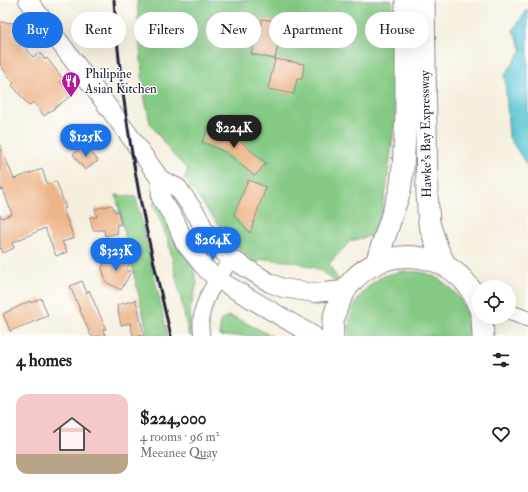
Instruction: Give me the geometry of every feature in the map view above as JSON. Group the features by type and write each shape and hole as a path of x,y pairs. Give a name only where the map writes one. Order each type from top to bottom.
{"highway":[{"name":"Hawke's Bay Expressway","path":"376,263 400,191 403,168 406,116 406,0"},
{"name":"Hawke's Bay Expressway","path":"424,0 427,194 429,223 438,250 446,266"},
{"path":"333,336 332,328 336,308 344,290 358,274 376,263 393,257 411,256 429,259 446,266 458,275 468,286 472,293"},
{"path":"481,324 483,336"}],"main road":[{"path":"28,0 97,91 160,179 178,188 197,215 208,237 232,260 270,283 283,288 314,293 344,290"},
{"path":"160,179 162,198 176,222 184,242 205,268 217,279 314,336"}],"street":[{"path":"202,336 200,326 204,305 217,279 232,260"},
{"path":"516,315 528,319"}],"green space":[{"path":"137,0 392,0 392,12 365,12 365,48 393,48 395,119 386,191 376,235 350,241 329,264 344,290 321,270 296,262 264,259 255,263 230,240 184,179 188,170 173,155 150,123 143,90 140,48 198,48 198,12 138,12"},
{"path":"116,195 136,197 168,336 148,336"},
{"path":"161,198 196,256 194,272 197,283 190,310 191,336 189,336 168,240 153,203"},
{"path":"403,271 425,273 435,277 451,289 464,306 469,326 469,336 349,336 350,318 356,302 361,295 374,282 382,277"},
{"path":"228,316 238,319 272,336 220,336 220,321"}],"water":[{"path":"528,9 528,167 509,137 505,75 522,50 513,30"}],"building":[{"path":"262,19 269,20 269,48 277,48 275,59 251,54 253,48 261,48"},
{"path":"0,22 12,23 12,48 26,48 33,57 40,52 45,60 47,58 63,79 60,82 71,96 44,116 33,102 29,106 12,85 14,83 0,65"},
{"path":"275,59 304,64 302,79 297,79 294,94 268,89"},
{"path":"209,125 235,137 266,163 255,176 225,152 202,142"},
{"path":"0,145 14,179 42,169 47,184 56,181 66,208 63,209 74,238 62,242 67,252 56,256 45,228 12,243 14,248 3,253 1,248 0,249 0,215 2,218 12,214 3,189 0,190"},
{"path":"86,145 98,161 85,170 73,154"},
{"path":"248,180 266,187 250,233 234,215"},
{"path":"112,205 115,212 118,211 121,224 116,225 118,233 105,236 104,230 93,230 90,217 97,217 95,209"},
{"path":"118,256 130,263 126,270 131,272 121,290 106,282 102,267 106,259 112,262"},
{"path":"82,281 87,293 89,290 106,329 103,329 105,336 91,336 70,286"},
{"path":"41,298 48,316 10,331 3,314 30,301 31,303"},
{"path":"136,300 144,336 133,336 130,323 121,325 117,305"}],"railway":[{"path":"114,0 121,73 135,169 146,229 171,336"}],"place":[{"name":"Philipine Asian Kitchen","path":"71,98"}]}
